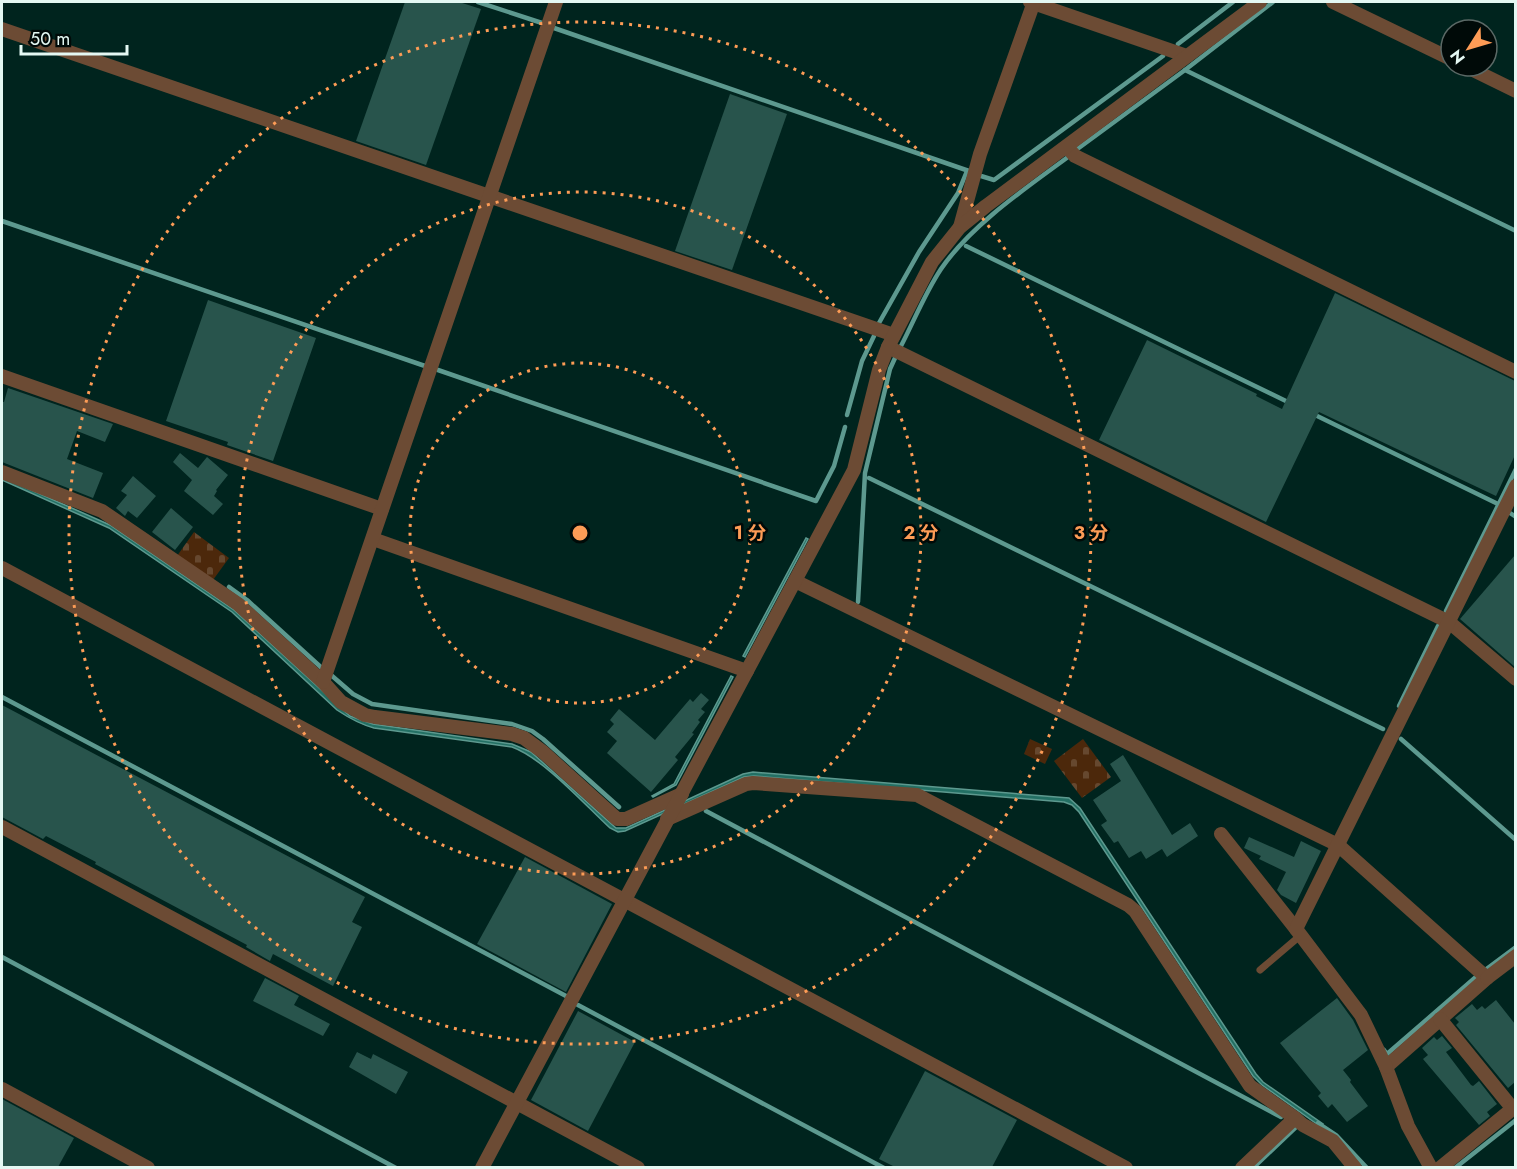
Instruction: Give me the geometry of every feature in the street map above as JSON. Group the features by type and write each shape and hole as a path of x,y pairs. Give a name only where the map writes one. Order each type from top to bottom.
{"street":[{"path":"323,682 556,2"},
{"path":"960,227 980,154 1032,2 1187,56"},
{"path":"482,1167 854,470 879,370 891,341 932,262 960,227 1260,2"},
{"path":"1333,2 1439,53"},
{"path":"2,29 489,197 891,341 1449,621 1515,679"},
{"path":"1489,78 1515,91"},
{"path":"1067,147 1075,156 1515,372"},
{"path":"2,376 382,509"},
{"path":"2,472 102,511 238,604 323,682 341,702 364,715 512,734 524,738 543,752 617,819 626,819 680,798"},
{"path":"1298,932 1338,845 1515,486"},
{"path":"373,539 747,670"},
{"path":"2,568 1126,1167"},
{"path":"795,581 1338,845 1484,974"},
{"path":"669,817 753,783 917,795 1128,905 1135,911 1250,1086 1304,1125 1333,1141 1355,1167"},
{"path":"2,827 638,1167"},
{"path":"1221,834 1361,1015 1386,1067 1408,1126 1431,1167"},
{"path":"1386,1067 1440,1019 1484,974 1515,957"},
{"path":"1440,1019 1514,1108 1440,1167"},
{"path":"2,1089 148,1167"},
{"path":"1242,1167 1294,1118"}],"lane":[{"path":"1260,970 1298,932"}],"green space":[{"path":"194,532 229,558 213,580 177,556"},
{"path":"1030,739 1052,749 1045,764 1024,754"},
{"path":"1083,739 1111,777 1082,798 1054,761"}],"shaded area":[{"path":"2,477 110,525 234,610 350,716 373,724 512,744 531,752 616,828 626,828 743,774 753,772 1069,798 1080,808 1256,1074 1263,1082 1323,1124 1321,1127 1253,1076 1079,812 1072,805 1064,802 754,776 744,777 625,831 618,832 610,828 550,771 512,747 374,728 350,718 337,710 232,612 109,528 2,480"},
{"path":"806,538 808,539 745,657 743,656"},
{"path":"731,676 733,677 676,785 653,797 674,784"}],"building":[{"path":"405,2 459,2 481,9 426,165 356,141"},
{"path":"730,94 787,114 732,270 675,251"},
{"path":"1335,293 1515,381 1515,455 1496,496 1319,412 1266,522 1099,440 1147,340 1257,394 1256,396 1282,409"},
{"path":"208,300 316,338 273,461 227,445 228,442 166,421"},
{"path":"8,388 113,424 105,442 77,431 67,459 103,473 93,498 2,462 2,402 4,402"},
{"path":"180,453 198,468 207,457 228,475 216,490 214,496 223,504 213,515 184,491 192,480 173,462"},
{"path":"133,476 156,496 137,518 128,511 125,516 116,508 127,495 121,491"},
{"path":"171,508 193,527 175,550 152,532"},
{"path":"1515,555 1515,667 1460,619"},
{"path":"701,693 709,700 701,709 705,712 698,720 700,722 692,733 694,734 675,757 678,760 651,792 607,753 617,741 607,732 614,724 610,720 619,709 655,740 690,699 693,702"},
{"path":"2,705 365,897 352,922 362,927 333,986 273,954 270,961 246,947 247,945 95,864 96,862 46,836 43,839 2,817"},
{"path":"1123,755 1172,835 1190,823 1198,836 1167,857 1162,849 1146,859 1141,851 1129,858 1118,841 1114,843 1101,825 1107,821 1093,800 1121,781 1110,764"},
{"path":"1249,837 1294,857 1301,841 1321,851 1296,903 1281,895 1277,890 1286,872 1259,859 1261,856 1244,848"},
{"path":"525,857 612,904 566,992 477,944"},
{"path":"265,978 299,996 294,1005 330,1024 323,1036 253,1001"},
{"path":"1337,998 1353,1020 1368,1050 1343,1070 1368,1106 1347,1122 1332,1104 1328,1108 1318,1096 1321,1093 1280,1043"},
{"path":"1496,1000 1515,1024 1515,1082 1508,1088 1456,1025 1459,1022 1455,1018 1472,1004 1477,1010 1482,1006 1485,1009"},
{"path":"578,1011 635,1042 588,1131 531,1100"},
{"path":"1442,1036 1452,1048 1446,1052 1471,1085 1479,1081 1497,1104 1487,1112 1490,1116 1479,1125 1423,1059 1428,1055 1422,1048 1434,1037 1437,1040"},
{"path":"357,1052 371,1059 373,1054 408,1072 396,1094 349,1067"},
{"path":"925,1071 1017,1120 992,1167 895,1167 879,1159"},
{"path":"2,1099 74,1138 58,1167 2,1167"}],"waterway":[{"path":"478,2 542,23"},
{"path":"1178,44 1233,2"},
{"path":"1076,150 1273,2"},
{"path":"554,28 969,171"},
{"path":"981,176 994,180 1163,56"},
{"path":"1185,70 1516,231"},
{"path":"901,346 930,288 953,253 983,222 1068,157"},
{"path":"879,323 919,252 958,193 967,171"},
{"path":"2,221 425,366"},
{"path":"966,246 1290,403"},
{"path":"847,415 862,361 874,336"},
{"path":"858,602 865,473 890,369 895,358"},
{"path":"438,370 816,501 834,466 845,427"},
{"path":"1311,413 1498,504"},
{"path":"1446,611 1516,469"},
{"path":"869,478 1383,729"},
{"path":"1510,513 1516,517"},
{"path":"229,587 247,600 324,670"},
{"path":"1399,706 1438,626"},
{"path":"331,675 353,694 372,704 512,724 532,731 619,807"},
{"path":"2,697 566,996"},
{"path":"1401,739 1516,840"},
{"path":"706,811 1281,1117"},
{"path":"1384,1050 1387,1054 1477,976 1516,947"},
{"path":"2,957 396,1168"},
{"path":"578,1005 884,1168"},
{"path":"1455,1168 1516,1120"},
{"path":"1318,1123 1336,1135 1367,1168"},
{"path":"1253,1168 1296,1127"}]}
